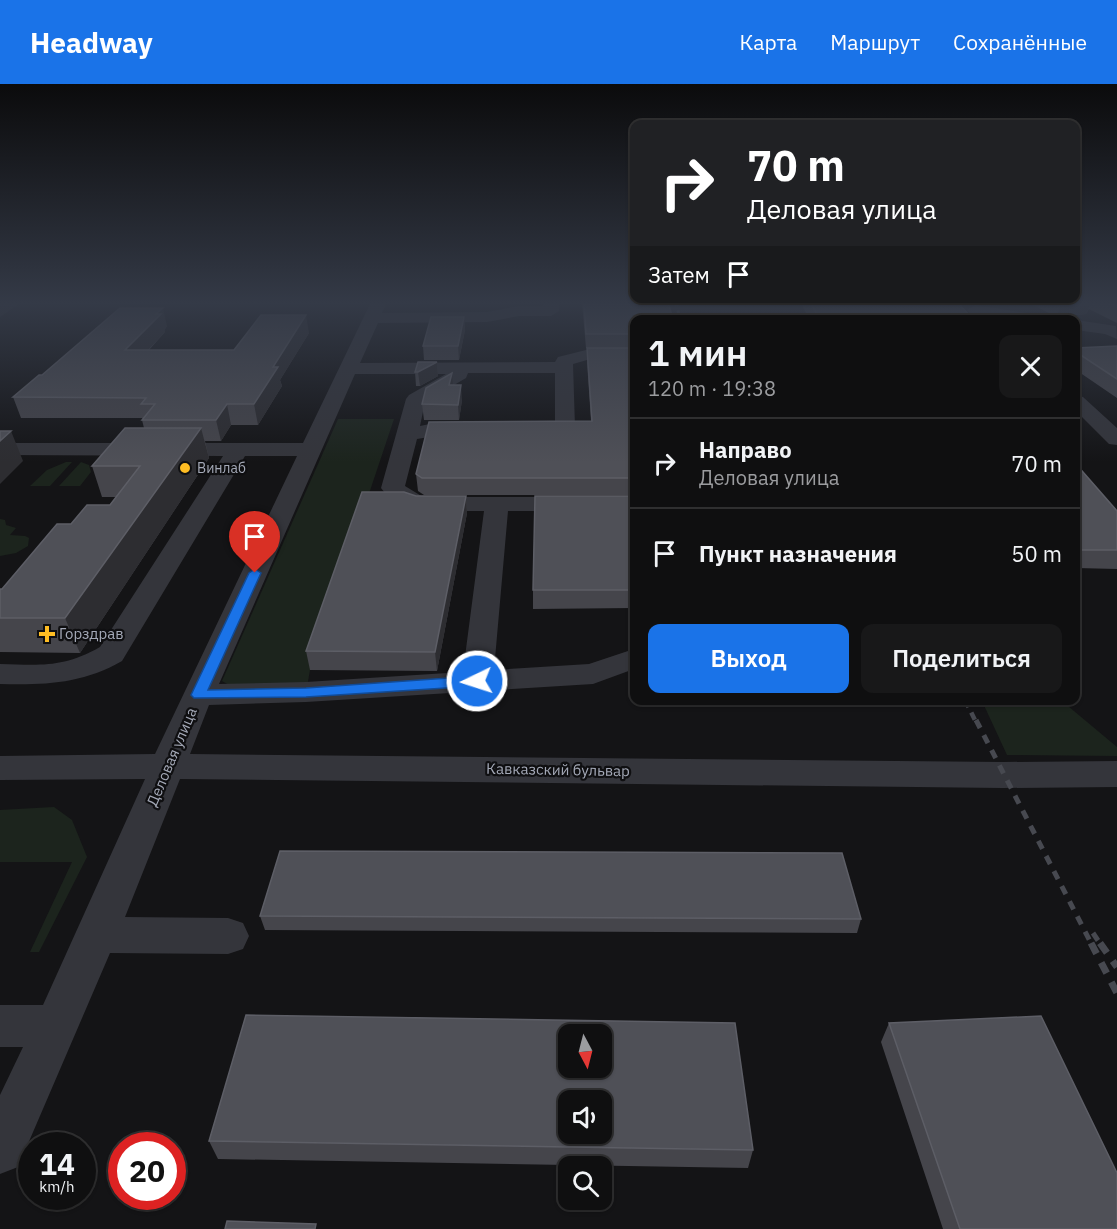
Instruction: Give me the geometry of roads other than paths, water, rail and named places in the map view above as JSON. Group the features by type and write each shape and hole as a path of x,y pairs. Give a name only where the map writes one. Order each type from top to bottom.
{"street":[{"name":"Деловая улица","path":"0,1149 97,935 199,695 356,355"},
{"path":"506,428 565,427 564,362 585,355"},
{"path":"350,369 564,367"},
{"path":"470,368 416,399 393,488 418,504 630,504"},
{"path":"1080,405 1117,439"},
{"path":"408,435 435,429 482,428"},
{"path":"0,449 311,450"},
{"path":"0,674 64,675 91,667 111,654 164,547 238,450"},
{"path":"477,681 497,504"},
{"path":"199,695 306,693 593,674 630,660"},
{"name":"Кавказский бульвар","path":"0,768 167,769 268,766 1003,775 1117,774"},
{"path":"97,935 228,936"},
{"path":"0,1026 56,1026"}],"railway":[{"path":"968,705 976,722"},
{"path":"976,720 1092,945"},
{"path":"1093,933 1101,945"},
{"path":"1091,943 1117,993"},
{"path":"1100,943 1117,967"}],"place":[{"name":"Винлаб","path":"185,468"},
{"name":"Горздрав","path":"47,634"}]}
